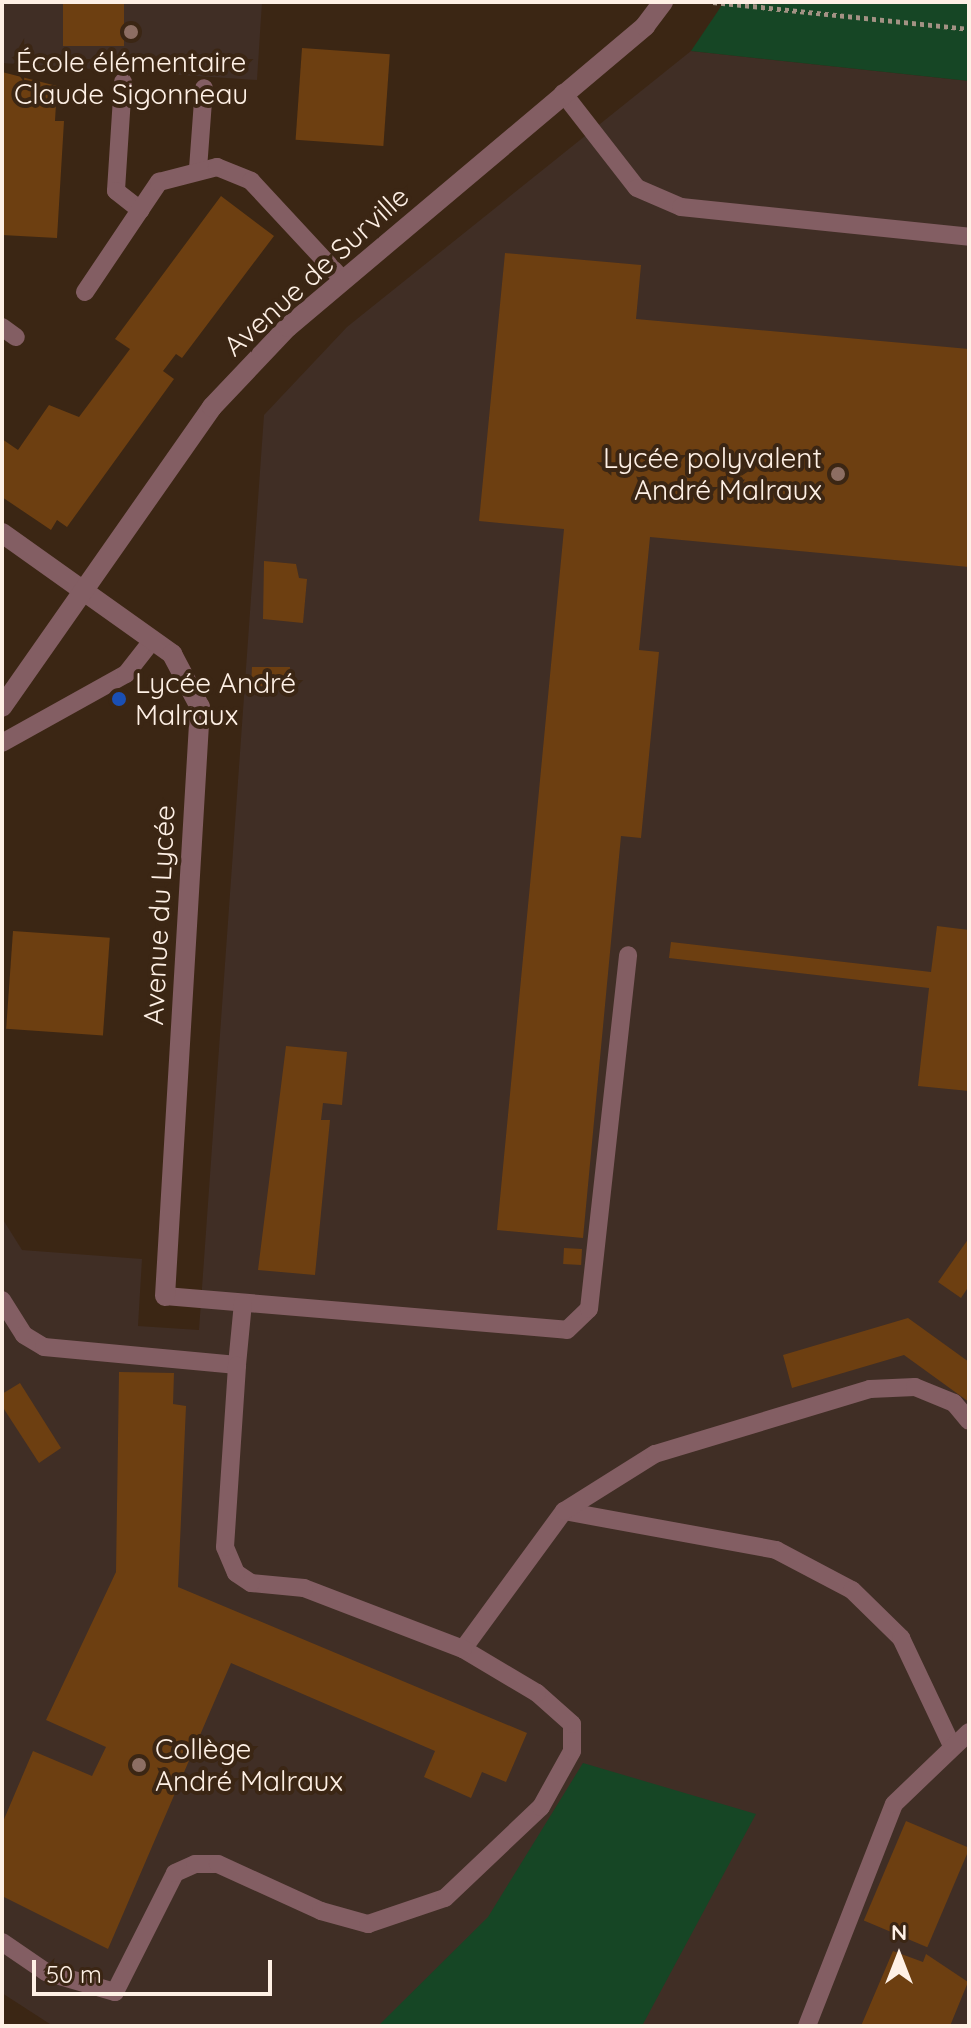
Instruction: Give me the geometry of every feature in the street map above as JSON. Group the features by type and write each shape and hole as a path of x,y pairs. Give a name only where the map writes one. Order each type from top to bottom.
{"street":[{"name":"Avenue de Surville","path":"2,707 212,407 343,280 645,26 663,2"},
{"name":"Avenue du Lycée","path":"2,533 84,590 189,675 200,707 165,1296"}],"lane":[{"path":"123,82 116,191 140,210"},
{"path":"198,169 204,88"},
{"path":"563,93 637,188 681,207 969,237"},
{"path":"85,292 159,182 198,169 217,167 251,181 343,280"},
{"path":"2,743 126,674 151,642"},
{"path":"165,1296 567,1330 589,1309 628,955"},
{"path":"2,1300 24,1335 44,1347 237,1365"},
{"path":"2,1942 46,1972 115,1992 175,1873 195,1864 218,1864 368,1924 445,1898 541,1807 572,1751 572,1724 463,1649 304,1588 251,1583 236,1573 225,1547 243,1303"},
{"path":"463,1649 564,1511 655,1454 870,1389 915,1387 954,1403 969,1421"},
{"path":"564,1511 776,1550 852,1590 901,1638 951,1744"},
{"path":"807,2026 894,1804 951,1744 969,1732"}],"path":[{"path":"713,2 969,29"}],"shaded area":[{"name":"École élémentaire Claude Sigonneau","path":"2,2 262,2 257,80 2,63"},
{"path":"691,51 969,81 969,2026 53,2026 2,1993 2,1218 22,1250 142,1259 138,1326 199,1330 264,415 347,327"}],"green space":[{"path":"724,2 969,2 969,81 691,51"},
{"path":"583,1763 756,1814 642,2026 378,2026 488,1917"}],"building":[{"path":"63,2 124,2 124,46 63,46"},
{"path":"302,48 390,54 383,146 296,140"},
{"path":"2,72 57,86 55,121 64,121 57,238 2,235"},
{"path":"221,196 274,236 182,358 176,354 163,371 174,379 67,527 57,520 51,530 2,497 2,439 18,450 49,405 79,417 130,349 115,339"},
{"path":"505,253 641,265 636,319 969,349 969,567 650,537 639,650 659,652 641,838 621,836 583,1238 497,1230 564,529 479,521"},
{"path":"264,561 296,564 299,578 307,579 303,623 263,619"},
{"path":"252,667 290,667 288,689 251,685"},
{"path":"937,926 969,930 969,1091 918,1086 929,988 669,958 671,942 931,972"},
{"path":"13,931 110,938 103,1036 6,1029"},
{"path":"286,1046 347,1052 342,1105 323,1103 321,1120 330,1120 315,1275 258,1270"},
{"path":"969,1238 969,1286 961,1298 938,1282"},
{"path":"564,1248 582,1249 581,1265 563,1264"},
{"path":"908,1318 969,1362 969,1402 904,1355 792,1388 783,1355"},
{"name":"Collège André Malraux","path":"119,1372 174,1373 173,1404 186,1406 178,1587 527,1733 506,1782 482,1772 471,1798 424,1777 435,1751 231,1663 108,1949 2,1896 2,1824 33,1751 92,1776 106,1747 46,1720 116,1572"},
{"path":"20,1383 61,1448 39,1463 2,1406 2,1394"},
{"path":"906,1821 969,1848 927,1947 864,1920"},
{"path":"893,1951 923,1962 926,1954 968,1982 950,2026 861,2026"}],"place":[{"name":"École élémentaire Claude Sigonneau","path":"131,32"},
{"name":"Lycée polyvalent André Malraux","path":"838,474"},
{"name":"Lycée André Malraux","path":"119,699"},
{"name":"Collège André Malraux","path":"139,1765"}]}
